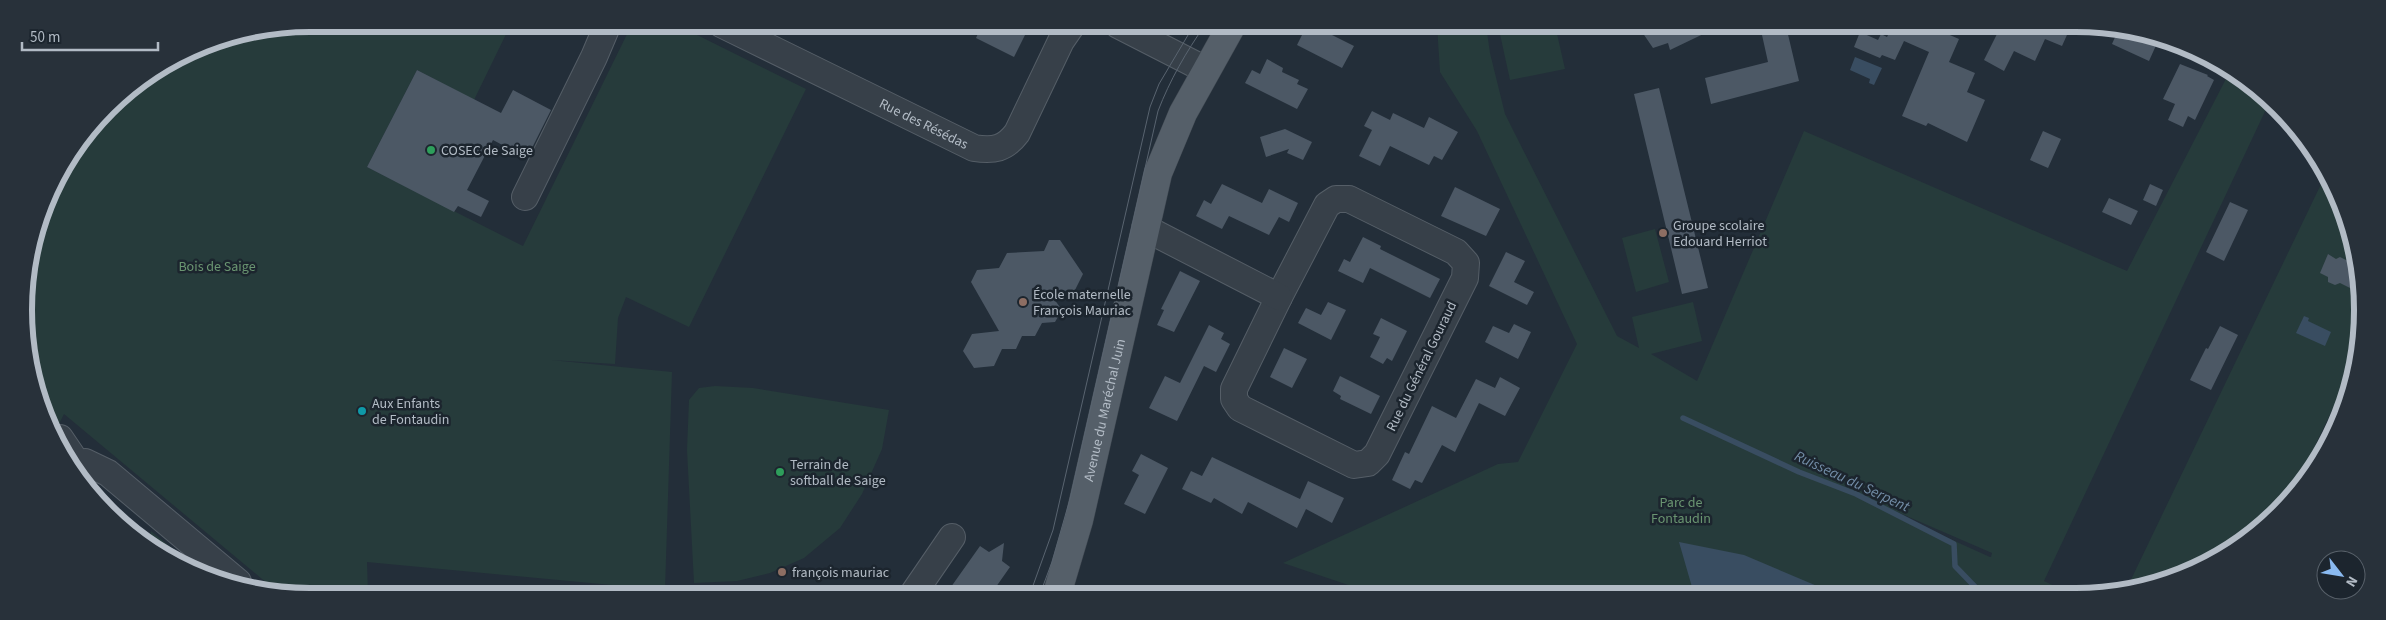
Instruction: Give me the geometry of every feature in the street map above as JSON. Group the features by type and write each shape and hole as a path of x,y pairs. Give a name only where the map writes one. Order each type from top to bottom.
{"main road":[{"name":"Avenue du Maréchal Juin","path":"1200,67 1219,32"},
{"name":"Avenue du Maréchal Juin","path":"1059,588 1079,520 1145,228 1164,125 1173,102 1227,32"}],"street":[{"path":"525,197 605,32"},
{"name":"Rue des Résédas","path":"737,32 974,148 990,150 1001,148 1010,142 1017,132 1067,32"},
{"path":"1132,32 1200,67"},
{"name":"Rue du Général Gouraud","path":"1336,199 1349,199 1456,252 1466,263 1465,278 1377,454 1368,463 1354,465 1240,408 1236,403 1234,389 1279,297 1327,205 1336,199"},
{"path":"1145,228 1279,297"},
{"path":"79,463 85,462 108,473 231,576"},
{"path":"917,588 952,537"}],"green space":[{"name":"Bois de Saige","path":"507,32 474,100 417,70 367,167 523,246 628,32 691,32 806,89 689,327 626,297 618,318 615,364 551,360 672,372 665,588 644,588 367,562 368,588 310,588 268,584 64,414 58,426 42,382 33,328 32,310 35,274 47,221 70,171 101,127 141,90 187,61 238,42 292,33"},
{"name":"Parc de Fontaudin","path":"1437,32 1487,32 1490,53 1505,114 1617,336 1639,348 1632,317 1693,302 1702,341 1651,354 1697,381 1804,131 2127,271 2227,77 2266,108 2044,581 2059,588 1357,588 1283,563 1498,464 1518,462 1577,344 1477,131 1440,72","holes":["1731,440 1992,553 1990,557"]},
{"path":"1500,32 1557,32 1565,69 1510,80"},
{"path":"2322,182 2339,221 2348,256 2353,292 2353,328 2348,364 2342,390 2305,467 2285,493 2259,519 2230,541 2199,559 2165,573 2130,582"},
{"path":"1655,229 1669,282 1636,292 1622,238"},
{"name":"Terrain de softball de Saige","path":"715,386 753,388 889,410 882,449 862,494 840,528 804,558 770,573 737,581 694,583 687,450 689,400 699,388"},
{"path":"151,531 181,556 156,541 150,537"}],"water":[{"path":"1855,57 1882,68 1874,85 1869,83 1870,79 1850,70"},
{"path":"2304,316 2309,318 2308,321 2331,332 2325,346 2296,333"},
{"path":"1679,542 1744,555 1822,588 1692,588"}],"building":[{"path":"979,32 1026,32 1014,57 976,38"},
{"path":"1304,32 1326,32 1354,46 1342,68 1297,45"},
{"path":"1642,32 1708,32 1670,50 1668,43 1653,48"},
{"path":"1761,32 1787,32 1799,81 1711,104 1705,78 1768,62"},
{"path":"1860,32 1878,40 1881,34 1887,37 1888,35 1881,32 1943,32 1959,39 1949,62 1975,73 1967,92 1985,100 1967,142 1928,123 1926,126 1902,116 1929,52 1904,41 1895,60 1882,55 1880,58 1854,47"},
{"path":"1998,32 2068,32 2062,46 2045,39 2035,61 2014,51 2004,71 1984,60"},
{"path":"2116,36 2156,44 2149,61 2112,44"},
{"path":"1267,59 1283,68 1282,72 1299,80 1297,84 1308,89 1297,109 1245,83 1252,70 1260,74"},
{"path":"2180,64 2208,75 2214,80 2195,120 2188,116 2183,127 2168,120 2175,104 2163,99"},
{"name":"COSEC de Saige","path":"417,70 501,113 513,90 551,110 527,158 493,140 467,190 489,201 481,217 458,206 454,212 367,167"},
{"path":"1659,88 1708,288 1682,294 1634,94"},
{"path":"1372,111 1390,120 1393,113 1424,128 1429,117 1458,132 1442,160 1434,156 1429,165 1390,146 1380,166 1359,156 1372,130 1364,126"},
{"path":"1285,129 1312,142 1303,160 1287,153 1289,149 1266,157 1260,137"},
{"path":"2043,131 2061,139 2048,168 2030,160"},
{"path":"1222,184 1262,203 1269,189 1298,203 1289,222 1279,217 1269,235 1229,216 1222,229 1196,216 1204,200 1211,204"},
{"path":"2150,184 2163,190 2156,206 2143,200"},
{"path":"1455,187 1500,209 1486,236 1441,216"},
{"path":"2109,198 2138,211 2131,225 2102,212"},
{"path":"2230,202 2248,210 2224,261 2206,252"},
{"path":"1363,237 1381,246 1380,249 1440,279 1430,298 1370,268 1363,283 1338,271 1344,259 1350,262"},
{"path":"1049,240 1060,240 1083,274 1075,290 1049,292 1062,310 1055,322 1042,323 1035,336 1022,336 1016,349 1002,349 994,366 974,368 963,351 972,334 999,331 971,282 977,270 999,268 1007,253 1044,251"},
{"path":"1506,252 1525,261 1514,282 1534,292 1527,305 1489,286"},
{"path":"2328,254 2336,259 2340,257 2348,261 2353,289 2340,283 2335,285 2328,282 2328,277 2320,273"},
{"path":"1180,271 1200,281 1174,332 1157,325 1164,310 1161,309"},
{"path":"1328,302 1346,310 1331,340 1298,323 1306,308 1321,315"},
{"path":"1381,318 1407,331 1392,361 1387,358 1383,364 1370,357 1380,337 1373,334"},
{"path":"1514,324 1531,332 1518,359 1485,342 1493,326 1509,333"},
{"path":"1209,325 1224,333 1221,339 1230,344 1216,372 1204,366 1177,421 1149,408 1165,376 1180,383"},
{"path":"2220,326 2238,335 2211,390 2190,380 2206,348 2208,349"},
{"path":"1284,348 1307,359 1292,388 1270,377"},
{"path":"1340,376 1380,396 1371,414 1340,399 1341,396 1333,391"},
{"path":"1500,377 1520,388 1505,416 1479,403 1455,452 1442,445 1422,483 1415,480 1410,489 1392,480 1405,452 1409,454 1432,406 1456,418 1476,379 1495,388"},
{"path":"1141,454 1168,468 1145,514 1124,504 1139,475 1132,471"},
{"path":"1212,457 1300,499 1308,481 1344,498 1332,523 1306,509 1297,528 1248,502 1242,514 1214,498 1211,503 1182,489 1191,471 1202,476"},
{"path":"1004,543 1002,561 1010,567 995,588 950,588 980,546 989,552"}],"waterway":[{"name":"Ruisseau du Serpent","path":"1683,418 1799,472 1856,494 1954,544 1955,566 1976,588"}],"tram line":[{"path":"1032,588 1053,530 1150,107 1159,84 1190,32"},
{"path":"1042,588 1052,562 1070,499 1158,111 1179,66 1200,32"}],"place":[{"name":"COSEC de Saige","path":"431,150"},
{"name":"Groupe scolaire Edouard Herriot","path":"1663,233"},
{"name":"École maternelle François Mauriac","path":"1023,302"},
{"name":"Aux Enfants de Fontaudin","path":"362,411"},
{"name":"Terrain de softball de Saige","path":"780,472"},
{"name":"françois mauriac","path":"782,572"}]}
